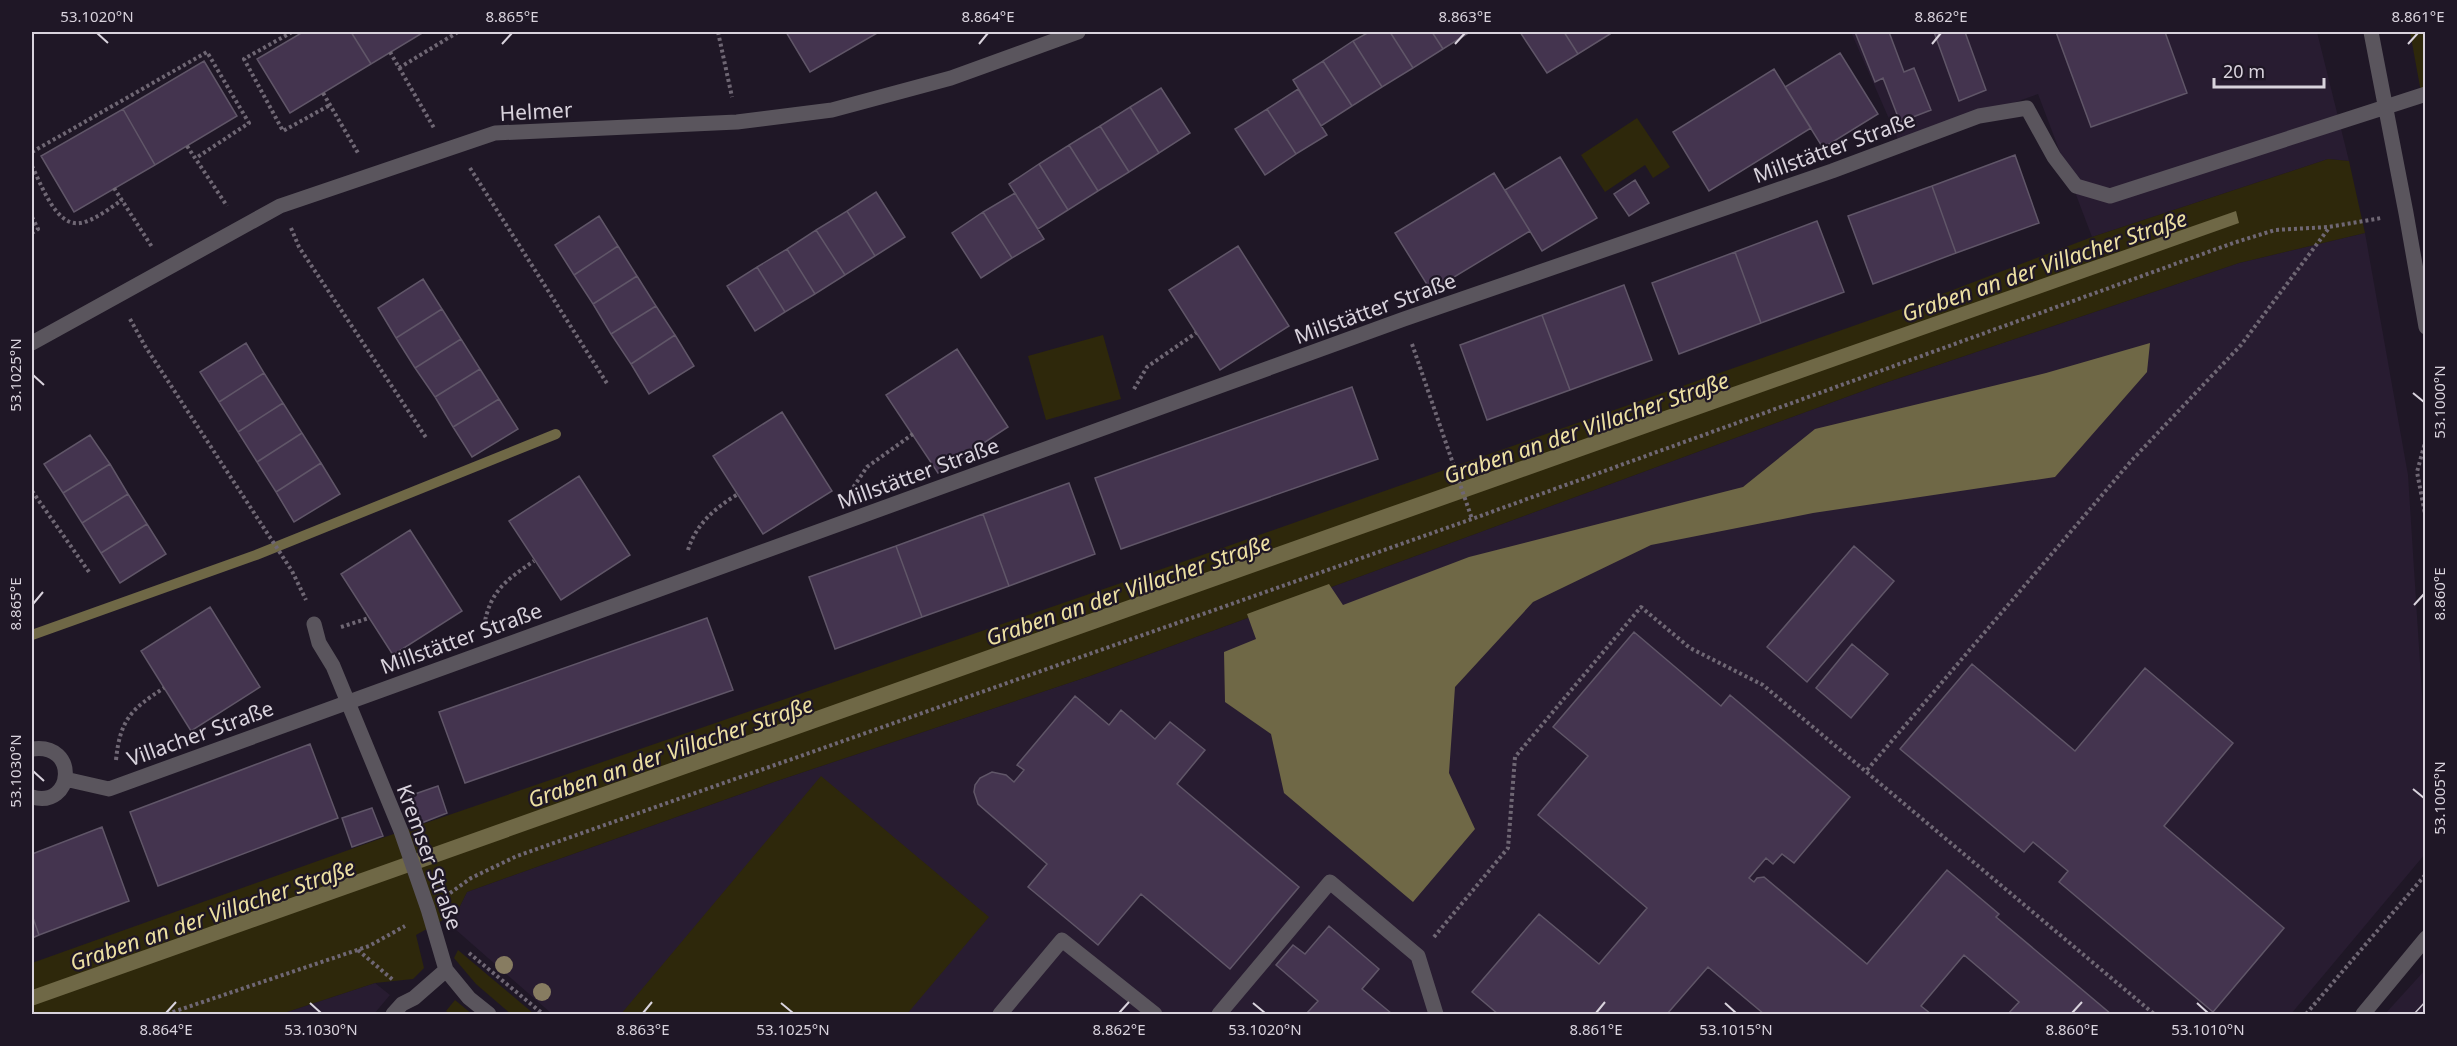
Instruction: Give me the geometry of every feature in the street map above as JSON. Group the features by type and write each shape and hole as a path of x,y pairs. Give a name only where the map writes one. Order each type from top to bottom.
{"street":[{"name":"Helmer","path":"32,344 117,294 280,206 495,133 737,122 832,110 951,78 1078,32"},
{"path":"2371,32 2426,327"},
{"path":"2386,106 2424,94"},
{"name":"Millstätter Straße","path":"348,701 1404,319 1832,171 1979,116 2026,108 2054,157 2076,186 2110,196 2386,106"},
{"name":"Kremser Straße","path":"314,624 319,644 333,666 401,831 446,970 469,998 489,1014"},
{"name":"Villacher Straße","path":"65,779 109,789 348,701"},
{"path":"32,749 42,748 53,751 61,758 66,768 65,779 57,793 41,800 32,799"},
{"path":"1219,1014 1330,882 1418,956 1436,1014"},
{"path":"2363,1014 2426,938"},
{"path":"1000,1014 1062,940 1155,1014"},
{"path":"393,1014 402,1004 414,998 446,970"}],"path":[{"path":"292,32 244,59 283,131 330,105"},
{"path":"399,68 458,32"},
{"path":"718,32 737,122"},
{"path":"32,152 207,52 249,123 196,158"},
{"path":"390,52 608,385"},
{"path":"323,93 371,175"},
{"path":"187,146 241,227"},
{"path":"32,166 60,218 71,223 82,223 122,201"},
{"path":"114,188 165,268"},
{"path":"280,206 299,247 427,439"},
{"path":"167,1014 369,946 402,928 471,878 518,856 1472,519 2233,243 2275,230 2329,227 2406,213"},
{"path":"32,217 38,229 32,233"},
{"path":"1867,770 2132,460 2241,345 2329,227"},
{"path":"117,294 145,346 292,571 308,604 314,624"},
{"path":"1404,319 1472,519"},
{"path":"1128,419 1134,388 1147,367 1196,333"},
{"path":"839,524 850,492 867,467 913,434"},
{"path":"2426,439 2417,472 2426,519"},
{"path":"32,491 89,572"},
{"path":"681,580 689,547 703,521 719,506 738,494"},
{"path":"485,652 485,622 495,593 514,575 534,561"},
{"path":"1418,956 1508,848 1515,757 1641,607 1690,648 1763,685 1867,770 2154,1014"},
{"path":"114,787 118,737 126,719 140,703 164,688"},
{"path":"2306,1014 2426,874"},
{"path":"467,951 543,1014"}],"shaded area":[{"path":"1851,32 2317,32 2349,161 2328,159 2092,237 2038,94 1900,144"},
{"path":"2410,32 2425,32 2425,114"},
{"path":"1637,118 1670,167 1653,178 1645,165 1605,192 1581,155"},
{"path":"2328,159 2349,161 2365,233 2239,263 1882,384 1090,676 777,781 467,892 457,912 416,935 424,968 413,979 375,983 281,1014 32,1014 32,963 385,837 1214,551 1924,301 2092,237"},
{"path":"2236,211 2239,223 32,1006 32,990 1387,508"},
{"path":"2365,233 2408,475 2425,741 2425,854 2291,1014 552,1014 455,929 457,912 467,892 777,781 1090,676 1882,384 2239,263"},
{"path":"1103,335 1121,399 1046,420 1028,356"},
{"path":"2150,343 2147,372 2055,477 1813,513 1651,545 1533,602 1455,687 1449,773 1475,829 1413,902 1284,793 1271,734 1225,702 1224,652 1256,639 1247,614 1329,584 1343,605 1469,557 1743,487 1815,429 2046,373"},
{"path":"821,776 989,917 907,1014 621,1014"},
{"path":"458,950 534,1014 511,1014 476,984 454,958"},
{"path":"2425,970 2425,1014 2385,1014"},
{"path":"375,983 390,995 374,1014 281,1014"},
{"path":"455,1000 472,1014 450,1014 446,1011"}],"building":[{"path":"303,32 351,32 371,64 290,113 257,59"},
{"path":"351,32 424,32 371,64"},
{"path":"786,32 879,32 810,72"},
{"path":"1369,32 1390,32 1413,68 1382,87 1353,41"},
{"path":"1390,32 1432,32 1443,49 1413,68"},
{"path":"1432,32 1470,32 1443,49"},
{"path":"1520,32 1564,32 1578,54 1547,73"},
{"path":"1564,32 1608,32 1610,34 1578,54"},
{"path":"1855,32 1889,32 1904,72 1914,68 1931,110 1900,122 1883,78 1875,82"},
{"path":"1934,32 1965,32 1986,90 1959,101"},
{"path":"2056,32 2165,32 2187,93 2091,127"},
{"path":"1353,41 1382,87 1352,106 1323,61"},
{"path":"1840,53 1878,114 1823,148 1785,87"},
{"path":"204,61 237,116 155,165 123,109"},
{"path":"1323,61 1352,106 1321,126 1293,80"},
{"path":"1774,69 1811,128 1709,191 1673,132"},
{"path":"1161,88 1190,133 1159,153 1130,107"},
{"path":"1298,89 1327,135 1296,154 1267,109"},
{"path":"1130,107 1159,153 1129,172 1100,126"},
{"path":"123,109 155,165 74,212 41,156"},
{"path":"1267,109 1296,154 1265,175 1235,129"},
{"path":"1100,126 1129,172 1098,191 1069,145"},
{"path":"1069,145 1098,191 1068,210 1039,164"},
{"path":"2015,155 2039,223 1956,253 1932,186"},
{"path":"1560,157 1597,218 1542,251 1505,190"},
{"path":"1039,164 1068,210 1038,229 1009,184"},
{"path":"1494,173 1530,231 1431,291 1395,233"},
{"path":"1635,180 1649,203 1629,216 1614,194"},
{"path":"1932,186 1956,253 1873,284 1848,216"},
{"path":"876,192 905,237 875,256 847,211"},
{"path":"1015,193 1044,239 1012,258 983,212"},
{"path":"847,211 875,256 845,275 816,230"},
{"path":"983,212 1012,258 981,278 952,233"},
{"path":"599,216 618,246 574,275 555,245"},
{"path":"1817,221 1844,292 1761,323 1735,252"},
{"path":"816,230 845,275 815,294 787,249"},
{"path":"618,246 637,276 593,304 574,275"},
{"path":"1238,246 1289,326 1220,370 1169,290"},
{"path":"787,249 815,294 785,312 757,267"},
{"path":"1735,252 1761,323 1679,354 1652,283"},
{"path":"757,267 785,312 755,331 727,286"},
{"path":"637,276 656,306 611,334 593,304"},
{"path":"423,279 442,309 396,338 378,308"},
{"path":"1624,285 1652,360 1570,390 1542,315"},
{"path":"656,306 675,335 631,364 611,334"},
{"path":"442,309 461,339 415,368 396,338"},
{"path":"1542,315 1570,390 1487,420 1460,345"},
{"path":"675,335 694,366 649,394 631,364"},
{"path":"461,339 480,369 435,397 415,368"},
{"path":"246,343 264,373 219,402 200,372"},
{"path":"957,349 1008,427 938,473 886,395"},
{"path":"480,369 499,399 453,427 435,397"},
{"path":"264,373 283,403 238,432 219,402"},
{"path":"1352,387 1378,459 1121,549 1095,478"},
{"path":"499,399 518,429 472,457 453,427"},
{"path":"283,403 302,433 257,462 238,432"},
{"path":"782,412 832,491 763,534 713,456"},
{"path":"302,433 321,463 276,492 257,462"},
{"path":"90,435 110,464 63,493 44,464"},
{"path":"321,463 340,494 294,522 276,492"},
{"path":"110,464 128,494 82,523 63,493"},
{"path":"579,476 630,555 561,600 509,521"},
{"path":"1069,483 1095,554 1009,586 983,514"},
{"path":"128,494 147,524 101,553 82,523"},
{"path":"983,514 1009,586 922,617 896,546"},
{"path":"147,524 166,554 120,583 101,553"},
{"path":"410,530 462,611 393,655 341,574"},
{"path":"896,546 922,617 835,649 809,577"},
{"path":"1854,546 1894,581 1807,682 1767,647"},
{"path":"210,607 260,687 191,731 141,651"},
{"path":"707,618 733,690 465,783 439,712"},
{"path":"1634,632 1721,706 1730,695 1850,797 1794,863 1782,854 1773,864 1766,858 1749,878 1754,882 1757,878 1764,877 1867,964 1947,870 1999,914 1996,917 2111,1014 2008,1014 2019,1002 1964,955 1921,1006 1931,1014 1764,1014 1708,967 1667,1014 1498,1014 1472,992 1539,914 1599,964 1647,908 1538,815 1588,756 1553,727"},
{"path":"1852,644 1888,674 1851,718 1816,688"},
{"path":"1972,664 2075,751 2145,668 2233,743 2164,826 2284,928 2213,1012 2059,882 2068,871 2033,842 2024,852 1900,749"},
{"path":"1075,696 1109,725 1121,710 1155,739 1170,722 1205,750 1177,784 1299,887 1230,969 1141,894 1098,945 1028,887 1047,864 978,804 974,792 975,785 980,778 992,772 1006,775 1014,782 1024,770 1017,765"},
{"path":"310,744 338,818 158,886 130,812"},
{"path":"438,786 447,813 419,824 409,796"},
{"path":"372,808 383,836 352,847 342,818"},
{"path":"102,827 129,901 39,935 32,915 32,854"},
{"path":"32,915 39,935 32,938"},
{"path":"1329,926 1379,969 1362,989 1391,1013 1306,1014 1318,1001 1276,965 1293,945 1305,954"}],"waterway":[{"path":"32,635 256,555 556,434"}],"tram line":[{"path":"2414,1014 2426,1001"}],"water label":[{"name":"Graben an der Villacher Straße","path":"2044,265"},
{"name":"Graben an der Villacher Straße","path":"1586,427"},
{"name":"Graben an der Villacher Straße","path":"1128,589"},
{"name":"Graben an der Villacher Straße","path":"670,751"},
{"name":"Graben an der Villacher Straße","path":"212,914"}]}
